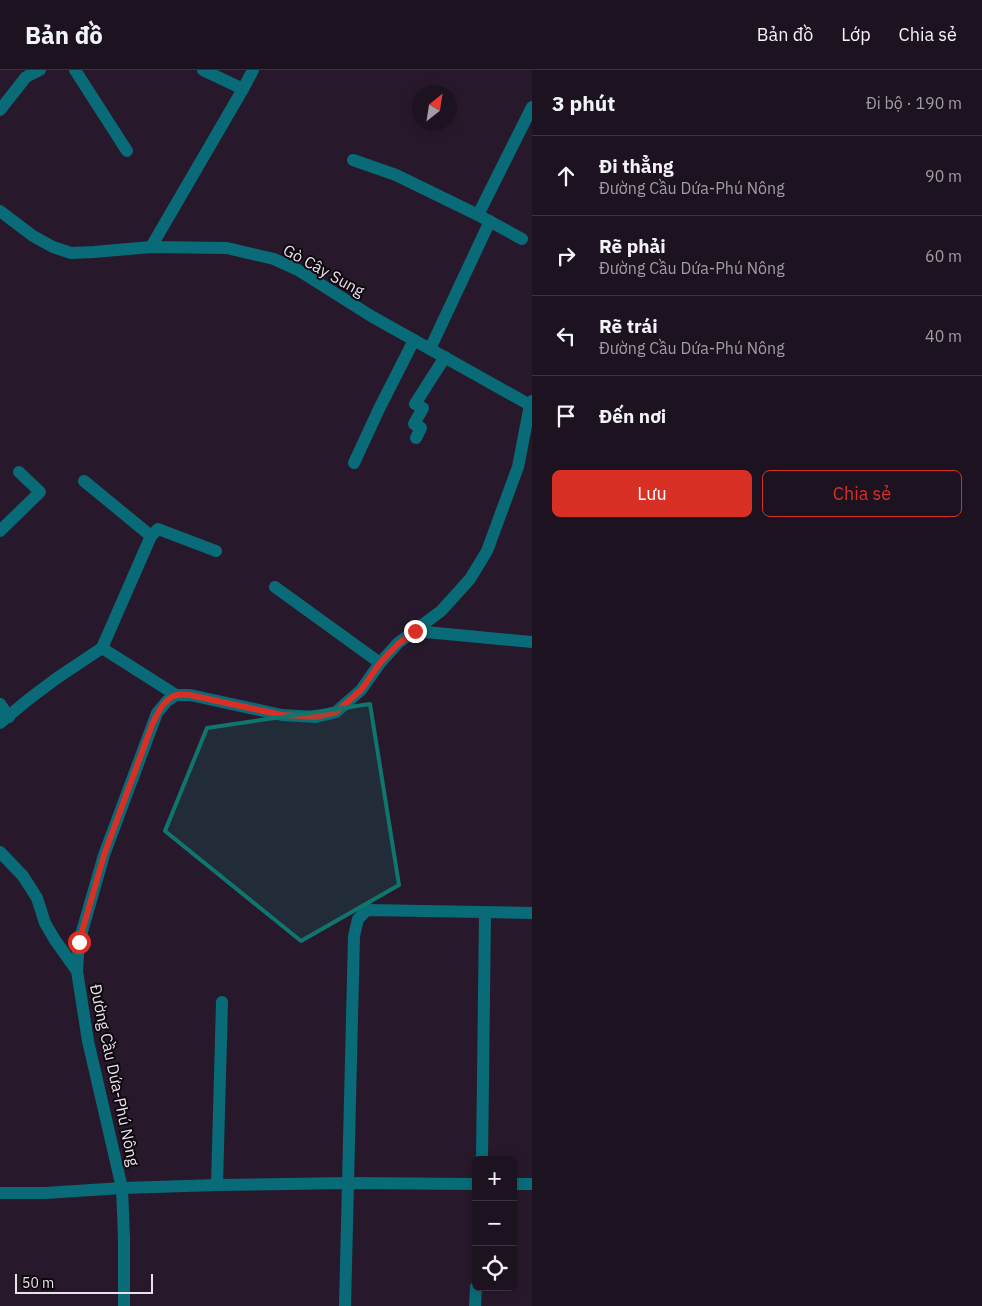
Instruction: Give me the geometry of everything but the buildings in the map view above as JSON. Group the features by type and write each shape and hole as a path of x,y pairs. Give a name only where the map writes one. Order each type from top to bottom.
{"street":[{"path":"0,110 26,77 40,70"},
{"path":"75,70 127,151"},
{"path":"203,70 243,89"},
{"path":"151,247 253,70"},
{"path":"478,215 532,106"},
{"path":"353,160 396,175 490,221 522,239"},
{"name":"Gò Cây Sung","path":"0,211 33,236 53,247 71,253 151,247 228,248 274,260 306,275 371,316 531,403"},
{"path":"430,349 490,221"},
{"path":"354,463 414,340"},
{"path":"416,438 421,428 414,424 423,408 415,404 445,357"},
{"path":"102,648 176,695 204,697 282,715 316,717 336,712 361,690 380,663 398,644 441,611 470,579 487,551 518,467 531,403"},
{"path":"0,530 40,492 19,472"},
{"path":"84,481 151,536"},
{"path":"0,704 4,720 29,699 102,648 151,536 158,529 216,551"},
{"path":"276,588 380,663"},
{"path":"415,631 532,642"},
{"name":"Đường Cầu Dứa-Phú Nông","path":"124,1306 122,1188 88,1040 77,971 79,942 108,846 157,713 167,701 176,695"},
{"path":"0,852 23,876 37,898 45,923 77,971"},
{"path":"345,1306 354,936 358,919 368,910 532,913"},
{"path":"482,1156 485,913"},
{"path":"217,1185 222,1002"},
{"path":"0,1193 348,1182 472,1184"},
{"path":"517,1184 532,1184"},
{"path":"475,1306 476,1291"}],"highlighted area":[{"path":"370,704 399,885 301,941 165,831 207,728"}],"route":[{"path":"79,942 104,855 152,725 157,713 167,701 176,695 190,695 282,715 316,717 336,712 361,690 380,663 398,644 415,631"}]}
